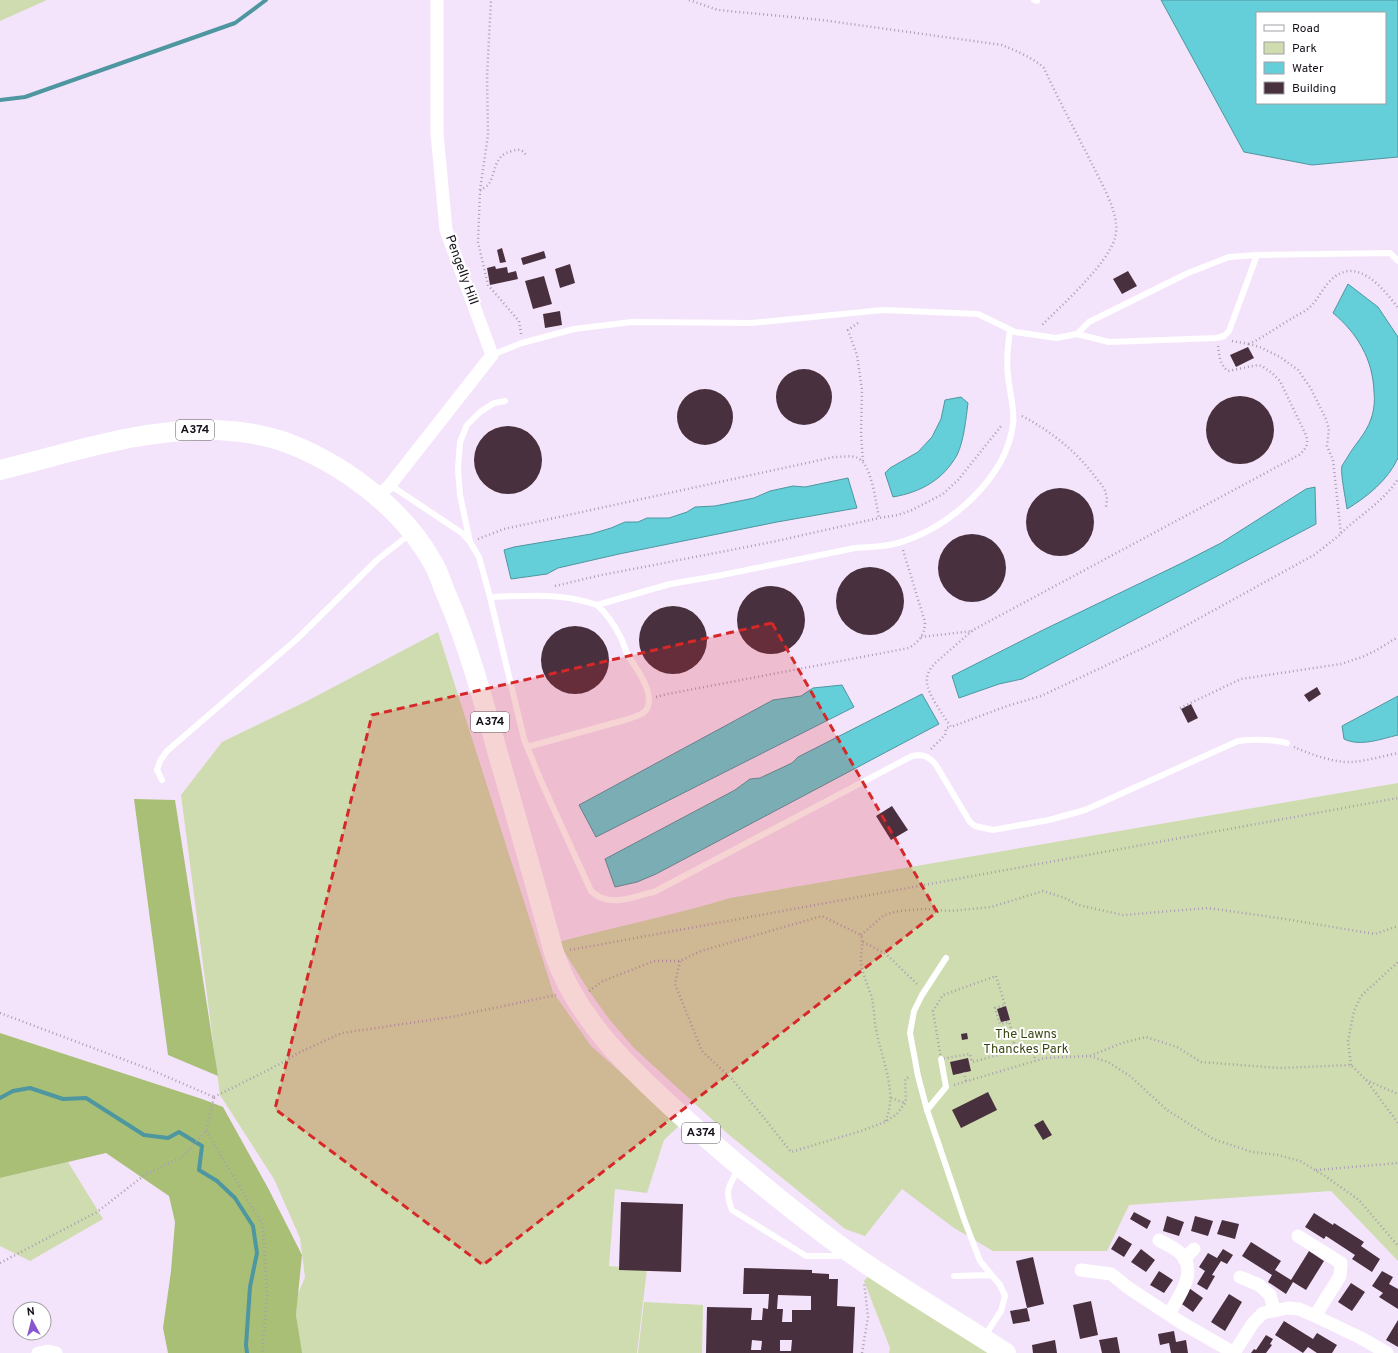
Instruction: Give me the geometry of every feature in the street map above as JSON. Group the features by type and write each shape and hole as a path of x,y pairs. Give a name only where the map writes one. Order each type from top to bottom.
{"main road":[{"name":"A374","path":"0,470 106,443 152,434 183,430 216,430 247,433 280,440 338,468 364,486 384,491 433,563 455,615 476,674 554,953 560,969 574,995 593,1024 621,1057 665,1101 739,1167 845,1249 1006,1353"}],"street":[{"name":"Pengelly Hill","path":"437,0 437,133 446,230 492,355"},
{"path":"384,491 492,355"},
{"path":"1298,1236 1341,1263 1340,1276 1315,1316"},
{"path":"1159,1240 1180,1253 1188,1264 1188,1279 1169,1314"},
{"path":"1184,1259 1194,1249"},
{"path":"1081,1270 1111,1274 1130,1289 1234,1353 1253,1323 1263,1313 1288,1308 1299,1309 1315,1316 1361,1338 1387,1353"},
{"path":"1240,1276 1259,1285 1270,1295 1274,1310"},
{"path":"38,1353 48,1351 56,1353"}],"lane":[{"path":"1077,334 1089,322 1188,273 1229,257 1398,252"},
{"path":"1390,253 1398,261"},
{"path":"492,355 522,343 574,329 632,322 752,324 883,310 978,314 1016,332 1056,338 1077,334 1109,342 1217,338 1224,336 1229,331 1257,255"},
{"path":"597,605 670,584 855,548 877,547 900,542 931,529 961,508 978,493 997,467 1005,452 1013,424 1013,412 1007,374 1010,330"},
{"path":"470,542 460,495 458,469 460,442 467,425 480,412 494,403 505,401"},
{"path":"384,491 462,533 470,542 479,557 524,739 591,891 597,897 608,901 623,900 654,892 912,756 922,754 930,758 936,764 970,822 975,826 993,830 1049,820 1085,810 1238,741 1256,739 1277,740 1286,743"},
{"path":"162,780 157,770 160,761 167,751 297,639 376,560 413,532"},
{"path":"490,597 566,597 597,605 604,611 614,625 628,654 645,681 649,699 648,707 641,714 625,720 527,747"},
{"path":"946,958 914,1011 910,1033 918,1076 927,1110 964,1218 980,1261 1000,1285 1005,1296 1001,1311 984,1338"},
{"path":"927,1110 946,1087 942,1059"},
{"path":"739,1167 728,1187 727,1198 732,1210 806,1256 839,1256 845,1249"},
{"path":"954,1276 991,1275"}],"path":[{"path":"491,0 487,77 488,135 480,191 478,242 488,285 519,321 522,343"},
{"path":"689,0 718,10 822,20 1002,45 1027,57 1044,68 1103,185 1114,212 1117,224 1110,249 1099,264 1078,289 1032,335"},
{"path":"480,191 488,184 499,160 505,152 517,149 526,154"},
{"path":"1249,344 1308,309 1315,302 1330,280 1347,271 1354,271 1370,277 1382,287 1398,308"},
{"path":"858,312 858,323 848,330 857,356 862,390 861,434 863,462"},
{"path":"951,727 928,688 927,678 930,669 934,664 973,630 1299,455 1307,447 1308,441 1306,435 1280,381 1267,369 1258,365 1228,371 1223,368 1217,338 1260,347 1280,357 1298,370 1315,397 1326,418 1329,429 1327,446 1333,460 1341,534"},
{"path":"538,596 548,587 772,542 898,515 912,510 943,494 958,480 1013,412 1031,421 1054,436 1078,456 1104,488 1107,495 1106,509"},
{"path":"470,542 504,529 834,457 857,457 863,462 867,468 871,481 879,518"},
{"path":"926,756 946,735 946,728 1007,706 1041,696 1158,641 1314,555 1341,534 1376,503 1398,479"},
{"path":"649,699 668,694 900,650 909,648 916,644 925,630 925,622 900,542"},
{"path":"921,637 973,630"},
{"path":"1180,708 1241,679 1341,664 1375,651 1398,637"},
{"path":"1286,743 1310,754 1328,759 1351,762 1398,753"},
{"path":"554,953 1398,798"},
{"path":"861,936 884,915 899,911 924,909 951,911 991,907 1043,891 1065,898 1078,905 1124,915 1208,908 1375,934 1398,926"},
{"path":"214,1097 274,1067 300,1052 342,1033 451,1017 574,995 603,981 654,961 680,960 701,951 822,916 861,936 863,942 861,962 872,1002 876,1029 891,1098 889,1113 885,1122"},
{"path":"863,942 886,954 913,982 925,991"},
{"path":"680,960 675,984 702,1051 732,1079 791,1152 861,1131 885,1122 897,1114 905,1103 905,1079 910,1076 918,1076"},
{"path":"1398,962 1361,996 1354,1011 1348,1041 1351,1065 1366,1080 1398,1123"},
{"path":"996,976 1005,1005 995,1008 1000,1024 1010,1022 1015,1040 1010,1052 972,1062 970,1054 942,1059 933,1011 943,995 996,976"},
{"path":"0,1012 150,1069 214,1097"},
{"path":"946,1087 1045,1058 1089,1056 1122,1043 1146,1037 1177,1047 1201,1062 1279,1068 1351,1065"},
{"path":"1034,1053 1035,1061"},
{"path":"1089,1056 1108,1062 1130,1076 1167,1110 1213,1139 1252,1152 1278,1155 1300,1161 1315,1170 1359,1200 1398,1246"},
{"path":"964,1072 966,1081"},
{"path":"1366,1080 1398,1094"},
{"path":"0,1263 97,1212 146,1174 182,1157 206,1131 214,1097"},
{"path":"891,1098 905,1103"},
{"path":"206,1131 263,1225 267,1296 262,1353"},
{"path":"1315,1170 1398,1164"},
{"path":"862,1260 868,1317 862,1353"}],"highlighted area":[{"path":"772,623 937,912 483,1265 275,1109 372,715"}],"green space":[{"path":"0,0 47,0 0,21"},
{"path":"438,632 553,992 591,1046 680,1125 664,1140 647,1193 615,1189 609,1266 647,1269 637,1353 301,1353 296,1315 298,1294 305,1277 300,1238 274,1179 220,1095 181,795 222,742 307,701"},
{"name":"The Lawns Thanckes Park","path":"1398,783 1398,1261 1331,1191 1129,1205 1107,1251 993,1251 954,1228 902,1189 865,1236 845,1229 728,1134 634,1048 609,1019 589,991 558,942 688,910 730,898"},
{"path":"134,799 175,800 218,1076 168,1055"},
{"path":"0,1033 223,1107 268,1188 302,1255 296,1315 302,1353 168,1353 163,1328 171,1271 175,1222 169,1196 106,1153 0,1178"},
{"path":"68,1162 103,1219 30,1261 0,1246 0,1178"},
{"path":"870,1274 993,1353 889,1353 890,1348 864,1281"},
{"path":"644,1302 703,1305 702,1353 638,1353"}],"water":[{"path":"1161,0 1398,0 1398,157 1312,165 1244,152"},
{"path":"1348,284 1378,307 1398,337 1398,458 1389,474 1383,481 1362,499 1347,509 1342,480 1342,466 1369,424 1374,406 1373,380 1367,358 1356,338 1342,321 1333,313"},
{"path":"961,397 968,403 963,436 957,455 951,464 930,484 913,492 893,497 885,473 890,468 918,452 932,437 941,419 945,400"},
{"path":"848,478 857,508 777,522 619,554 558,568 547,574 511,579 504,550 514,547 591,534 625,522 638,522 647,518 669,518 687,512 695,507 715,506 754,498 770,491 793,486 805,487"},
{"path":"1315,487 1316,524 1022,679 999,684 959,698 952,676 1221,543 1306,489"},
{"path":"842,685 854,707 596,837 579,805 773,700 801,696 813,688"},
{"path":"922,694 939,724 656,874 637,882 615,887 605,859 735,790 750,779 760,778 792,763 798,757"},
{"path":"1398,696 1398,735 1364,742 1344,739 1342,726"}],"building":[{"path":"502,248 506,262 500,263 497,250"},
{"path":"544,251 546,258 523,265 521,258"},
{"path":"570,264 575,283 560,288 555,269"},
{"path":"495,266 496,269 507,267 508,273 516,271 518,279 490,285 487,268"},
{"path":"1128,271 1137,286 1122,294 1113,279"},
{"path":"544,276 552,304 533,309 525,281"},
{"path":"560,311 562,325 545,328 543,314"},
{"path":"1248,347 1254,358 1236,367 1230,355"},
{"path":"804,369 815,371 824,377 830,386 832,397 830,408 824,417 815,423 804,425 793,423 784,417 778,408 776,397 778,386 784,377 793,371"},
{"path":"705,389 716,391 725,397 731,406 733,417 731,428 725,437 716,443 705,445 694,443 685,437 679,428 677,417 679,406 685,397 694,391"},
{"path":"1233,396 1247,396 1259,401 1269,411 1274,423 1274,437 1269,449 1259,459 1247,464 1233,464 1221,459 1211,449 1206,437 1206,423 1211,411 1221,401"},
{"path":"501,426 515,426 527,431 537,441 542,453 542,467 537,479 527,489 515,494 501,494 489,489 479,479 474,467 474,453 479,441 489,431"},
{"path":"1053,488 1067,488 1079,493 1089,503 1094,515 1094,529 1089,541 1079,551 1067,556 1053,556 1041,551 1031,541 1026,529 1026,515 1031,503 1041,493"},
{"path":"965,534 979,534 991,539 1001,549 1006,561 1006,575 1001,587 991,597 979,602 965,602 953,597 943,587 938,575 938,561 943,549 953,539"},
{"path":"863,567 877,567 889,572 899,582 904,594 904,608 899,620 889,630 877,635 863,635 851,630 841,620 836,608 836,594 841,582 851,572"},
{"path":"764,586 778,586 790,591 800,601 805,613 805,627 800,639 790,649 778,654 764,654 752,649 742,639 737,627 737,613 742,601 752,591"},
{"path":"666,606 680,606 692,611 702,621 707,633 707,647 702,659 692,669 680,674 666,674 654,669 644,659 639,647 639,633 644,621 654,611"},
{"path":"568,626 582,626 594,631 604,641 609,653 609,667 604,679 594,689 582,694 568,694 556,689 546,679 541,667 541,653 546,641 556,631"},
{"path":"1317,687 1321,694 1309,702 1304,695"},
{"path":"1191,704 1198,718 1188,723 1181,709"},
{"path":"892,806 908,830 891,840 876,816"},
{"path":"1006,1006 1010,1020 1001,1022 997,1009"},
{"path":"967,1033 968,1039 962,1040 961,1034"},
{"path":"968,1058 971,1071 953,1075 950,1062"},
{"path":"988,1092 997,1110 961,1128 952,1110"},
{"path":"1043,1120 1052,1135 1043,1140 1034,1125"},
{"path":"621,1202 683,1204 681,1272 619,1270"},
{"path":"1134,1212 1151,1221 1147,1229 1130,1219"},
{"path":"1314,1213 1333,1225 1334,1223 1364,1242 1361,1246 1380,1259 1372,1272 1352,1259 1355,1255 1326,1236 1324,1239 1305,1227"},
{"path":"1167,1216 1184,1222 1179,1236 1163,1231"},
{"path":"1195,1216 1213,1221 1208,1236 1191,1231"},
{"path":"1222,1220 1239,1224 1235,1239 1217,1234"},
{"path":"1119,1236 1132,1244 1124,1257 1111,1249"},
{"path":"1251,1242 1281,1261 1275,1270 1291,1280 1309,1251 1324,1261 1306,1290 1293,1282 1286,1294 1268,1282 1272,1275 1242,1256"},
{"path":"1141,1249 1155,1260 1146,1272 1131,1262"},
{"path":"1223,1249 1233,1255 1227,1264 1221,1261 1212,1275 1215,1276 1207,1290 1197,1284 1205,1271 1199,1267 1208,1253 1217,1258"},
{"path":"1033,1257 1044,1304 1027,1308 1016,1261"},
{"path":"744,1268 812,1270 812,1273 829,1274 829,1279 838,1279 837,1306 855,1307 853,1353 706,1353 707,1307 752,1308 751,1320 762,1320 763,1308 768,1309 769,1294 743,1294","holes":["778,1295 811,1296 811,1310 792,1310 792,1322 782,1322 783,1309 777,1309","752,1340 762,1341 761,1350 751,1350","780,1340 792,1340 791,1351 780,1351"]},
{"path":"1159,1271 1173,1280 1164,1293 1150,1285"},
{"path":"1382,1271 1393,1277 1389,1284 1398,1289 1398,1309 1379,1297 1383,1293 1372,1286"},
{"path":"1351,1283 1365,1292 1352,1311 1338,1302"},
{"path":"1189,1288 1203,1298 1193,1312 1179,1302"},
{"path":"1229,1294 1242,1302 1225,1331 1211,1322"},
{"path":"1091,1301 1098,1335 1080,1339 1073,1305"},
{"path":"1027,1308 1030,1321 1013,1324 1010,1311"},
{"path":"1398,1320 1398,1347 1386,1340"},
{"path":"1284,1321 1313,1339 1317,1333 1337,1345 1332,1353 1317,1353 1308,1347 1303,1353 1275,1335"},
{"path":"1174,1331 1176,1342 1186,1340 1188,1353 1171,1353 1169,1343 1160,1345 1158,1334"},
{"path":"1266,1335 1273,1339 1270,1344 1272,1345 1266,1353 1251,1353 1254,1349 1256,1350"},
{"path":"1117,1337 1120,1353 1102,1353 1099,1340"},
{"path":"1055,1340 1057,1353 1033,1353 1032,1345"}],"waterway":[{"path":"0,100 25,97 235,23 266,0"},
{"path":"0,1098 13,1091 30,1088 63,1099 86,1098 144,1135 168,1138 179,1132 202,1146 199,1170 217,1181 235,1198 253,1226 257,1253 250,1287 246,1345 247,1353"}]}
